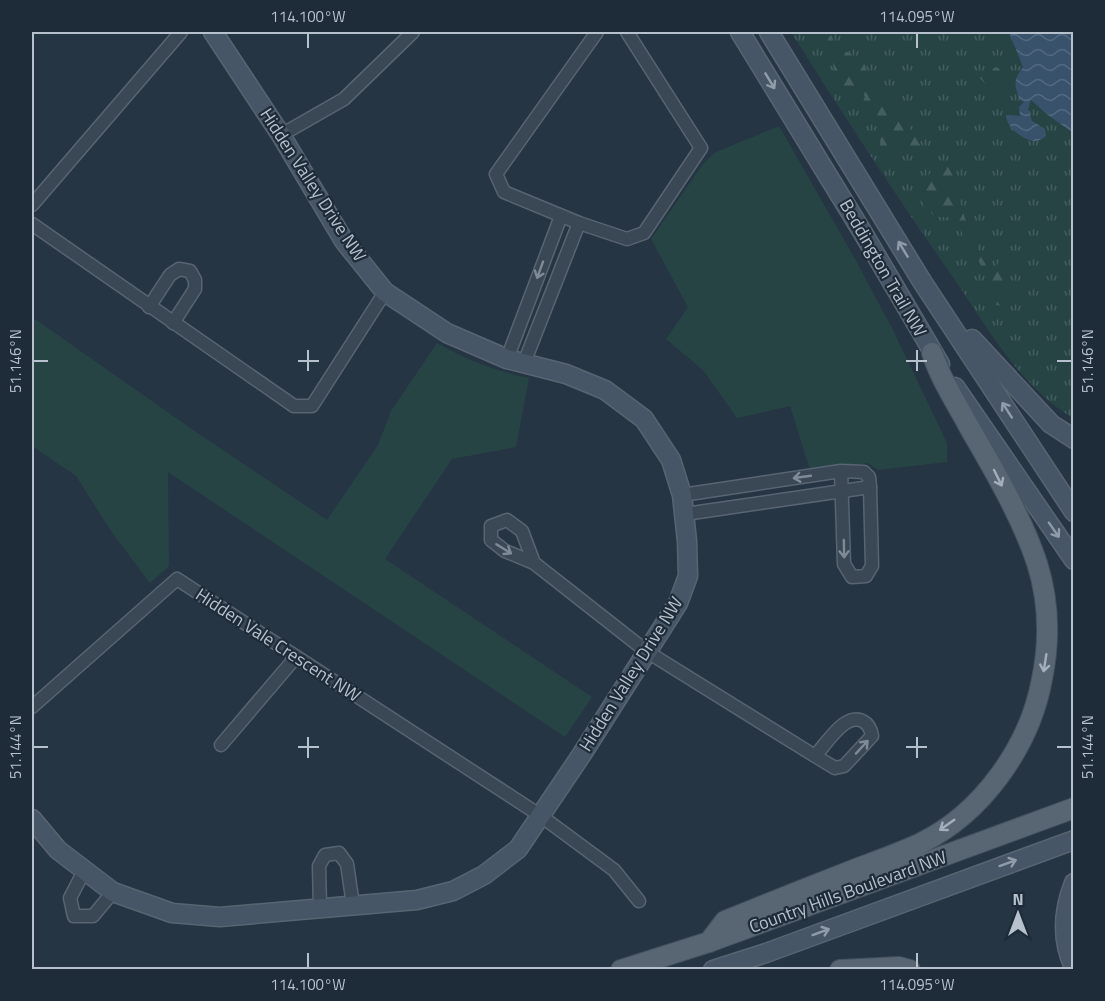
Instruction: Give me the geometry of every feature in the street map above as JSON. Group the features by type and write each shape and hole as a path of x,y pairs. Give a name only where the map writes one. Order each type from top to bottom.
{"main road":[{"name":"Hidden Valley Drive NW","path":"32,819 58,850 113,892 172,913 220,917 417,900 453,891 484,875 518,849 678,603 688,576 682,495 671,460 644,419 605,390 566,374 516,361 447,333 385,292 344,240 281,135 213,32"},
{"name":"Beddington Trail NW","path":"740,32 863,233 932,352 1074,560"},
{"name":"Beddington Trail NW","path":"768,32 923,283 1074,512"},
{"path":"935,298 1024,398 1051,424 1074,439"},
{"path":"709,942 725,921 921,843 952,823 984,795 1005,770 1028,727 1039,698 1047,657 1047,619 1043,585 1036,562 996,473 938,371 932,352"},
{"name":"Country Hills Boulevard NW","path":"621,969 709,942 1071,810"},
{"name":"Country Hills Boulevard NW","path":"713,969 766,952 1074,840"},
{"path":"1074,883 1067,903 1064,925 1066,948 1074,967"},
{"path":"840,969 899,967 910,969"}],"street":[{"path":"32,205 181,32"},
{"path":"281,135 344,99 413,32"},
{"path":"597,32 496,174 504,192 579,223 627,239 644,233 700,148 627,32"},
{"path":"516,361 561,216"},
{"path":"516,361 579,223"},
{"path":"32,224 294,406 312,406 385,292"},
{"path":"149,307 170,275 179,269 190,272 195,280 195,289 173,323"},
{"path":"682,495 841,471 864,472 868,477 870,487 872,566 866,576 852,577 844,564 841,471"},
{"path":"685,514 870,487"},
{"path":"534,563 646,651 815,756 835,768 844,766 872,736 871,728 866,722 859,720 845,723 815,756"},
{"name":"Hidden Vale Crescent NW","path":"32,707 177,579 541,816 614,870 639,901"},
{"path":"221,745 296,657"},
{"path":"320,908 319,866 325,855 339,854 347,864 352,905"},
{"path":"84,871 70,898 74,916 93,916 113,892"}],"green space":[{"path":"791,32 1073,32 1073,418 1037,390 993,337 871,157"},
{"path":"822,32 830,32 832,41 865,65 867,73 875,70 881,71 882,76 873,85 874,91 903,116 929,156 925,158 880,147 881,128 873,105 861,114 859,110 865,97 861,91 844,91 841,87 834,74 834,54 831,51 820,50 817,45"},
{"path":"997,67 1004,74 1003,87 990,89 979,77 983,71"},
{"path":"779,126 893,330 947,443 947,462 878,470 868,463 810,470 790,406 737,418 703,370 666,339 688,307 651,239 703,164 714,153"},
{"path":"944,162 955,181 970,232 988,266 992,272 1001,259 1006,261 1006,291 1001,306 993,304 990,281 953,217 935,217 921,201 913,187"},
{"path":"32,317 327,520 378,445 391,411 437,343 481,364 529,378 516,447 452,459 385,559 592,697 565,737 168,472 169,566 150,583 113,534 76,476 32,446"}],"water":[{"path":"1009,32 1071,32 1074,36 1073,133 1031,100 1028,109 1032,121 1045,129 1046,136 1037,141 1028,140 1015,131 1009,123 1006,115 1020,116 1019,107 1024,102 1020,100 1016,83 1017,76 1023,67"}]}
